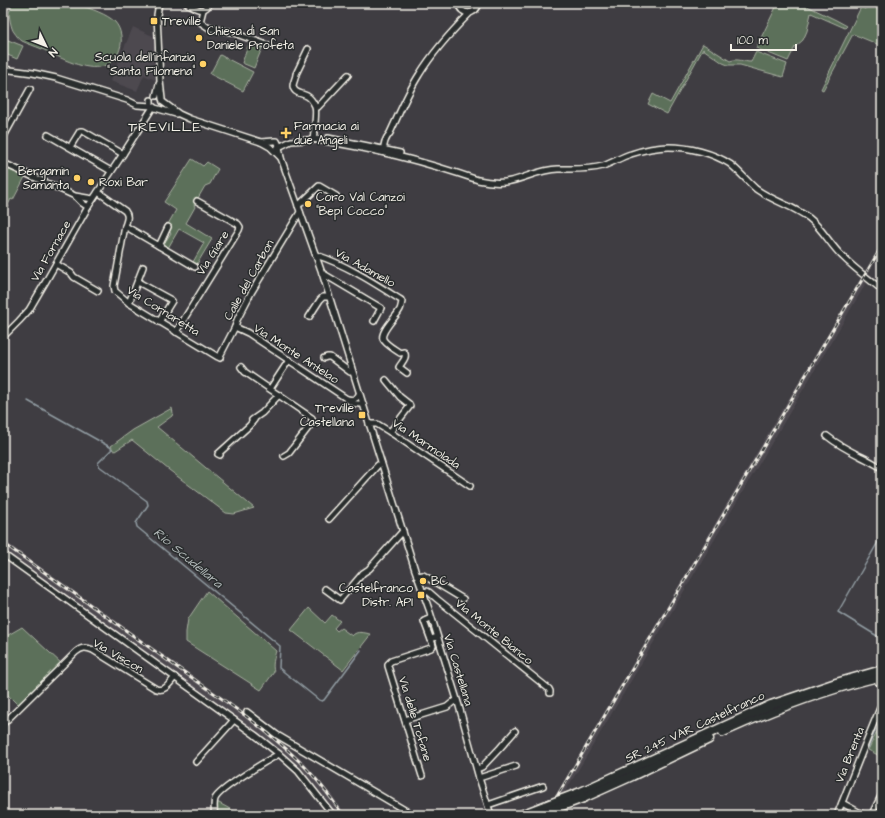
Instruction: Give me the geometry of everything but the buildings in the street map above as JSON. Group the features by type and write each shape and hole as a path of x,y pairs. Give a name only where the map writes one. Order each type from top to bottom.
{"highway":[{"name":"SR 245 VAR Castelfranco","path":"783,704 836,682 882,670"},
{"name":"SR 245 VAR Castelfranco","path":"538,815 756,711 838,688 881,680"},
{"name":"SR 245 VAR Castelfranco","path":"521,815 582,795"}],"street":[{"path":"153,105 162,106 163,101 160,81 159,3"},
{"path":"186,3 203,10"},
{"path":"210,3 207,8 203,10 200,22 209,28 231,32 266,45"},
{"path":"457,26 461,10 458,3"},
{"path":"385,150 386,142 418,75 457,26 475,10 479,3"},
{"path":"461,10 470,13"},
{"path":"308,49 293,84 296,92 308,96 316,108 315,140"},
{"path":"3,69 34,73 56,78 129,101 143,102 275,146 291,141 328,138 374,147 431,164"},
{"path":"316,108 348,75"},
{"path":"153,105 153,98 156,96 160,81"},
{"path":"3,138 30,89"},
{"path":"156,96 159,96 179,114"},
{"name":"Via Fornace","path":"3,337 29,310 88,207 153,105"},
{"path":"72,144 80,131 83,131 123,154"},
{"path":"48,135 111,171"},
{"path":"315,140 431,164 485,181 505,182 555,169 603,166 630,154 644,150 669,147 687,149 707,154 729,164 755,188 764,194 810,219 821,230 842,257 882,290"},
{"path":"374,147 386,142"},
{"path":"386,142 393,152"},
{"name":"Via Castellana","path":"275,146 281,158 322,273 457,701 491,815"},
{"path":"367,150 368,148 385,150 397,156"},
{"path":"3,162 75,196 93,199"},
{"path":"298,206 319,186 336,196"},
{"name":"Via Cornaretta","path":"98,192 125,211 128,218 125,226 114,289 117,294 159,322 218,357"},
{"path":"75,196 88,207"},
{"name":"Via Giare","path":"176,332 240,230 238,224 197,201"},
{"name":"Calle del Carbon","path":"218,357 220,358 237,320 255,287 300,212"},
{"path":"125,226 195,267"},
{"path":"159,246 168,227"},
{"name":"Via Adamello","path":"316,255 354,271 401,300 402,302 399,311 382,338 386,343 400,353 405,353 406,356 399,367 407,373"},
{"path":"56,264 71,273 74,277 98,291"},
{"path":"129,303 143,267"},
{"path":"322,273 381,308 374,321"},
{"path":"138,282 172,301 159,322"},
{"path":"309,317 323,297 329,298"},
{"name":"Via Monte Antelao","path":"235,327 248,333 347,398 353,404 363,404"},
{"path":"324,358 330,357 352,372"},
{"path":"270,389 289,360"},
{"path":"241,367 245,372 312,418 312,423 289,453 284,456"},
{"path":"386,380 400,397 410,406 390,432"},
{"path":"347,398 355,399 359,396 359,394"},
{"path":"220,455 218,454 279,395"},
{"name":"Via Marmolada","path":"369,424 377,424 470,486"},
{"path":"827,436 852,452 882,468"},
{"path":"328,519 378,464 381,463"},
{"path":"325,589 340,600 363,573 369,569 403,531"},
{"name":"Via Viscon","path":"3,554 255,735 298,771 333,815"},
{"path":"417,576 423,574 463,599"},
{"name":"Via Monte Bianco","path":"423,593 429,592 549,689 550,693"},
{"path":"431,618 424,621 431,640 437,637"},
{"name":"Via delle Tofane","path":"422,776 388,664 391,661 431,648 431,640"},
{"name":"Via Viscon","path":"3,724 76,652 84,647 93,650 159,690 167,686 175,677"},
{"path":"405,720 447,708 453,702 457,701"},
{"name":"Via Brenta","path":"837,815 882,703"},
{"path":"247,712 282,738 413,815"},
{"path":"196,762 234,720"},
{"path":"477,769 482,767 515,731"},
{"path":"214,815 214,801 218,794 279,754"},
{"path":"479,778 516,766"},
{"path":"488,805 543,786"},
{"path":"870,815 872,814 882,794"},
{"path":"842,803 864,815"}],"shaded area":[{"path":"133,27 155,37 155,80 144,75 137,91 110,81"},
{"path":"863,277 867,280 862,290 586,757 551,815 544,815 777,418"},
{"path":"3,540 215,692 301,759 334,798 346,815 337,815 319,790 300,769 258,733 3,550"}],"green space":[{"path":"13,3 80,3 80,5 103,14 112,19 119,28 121,42 117,56 106,65 99,67 85,66 70,62 22,41 15,33 11,25 9,12"},
{"path":"778,3 801,3 847,26 845,28 811,13 807,31 803,40 795,47 788,61 756,48"},
{"path":"869,3 882,3 882,46 853,34 823,90 821,89 861,7 865,9"},
{"path":"3,38 23,46 17,59 3,53"},
{"path":"249,43 262,48 254,68 242,63"},
{"path":"703,44 730,61 738,60 751,62 756,52 787,64 783,77 740,65 728,65 703,49 667,114 648,104 653,94 670,103"},
{"path":"220,55 253,72 243,91 210,74"},
{"path":"192,159 203,166 207,162 218,169 210,184 205,186 186,223 212,239 197,264 193,262 204,243 179,229 168,248 163,245 171,233 167,231 167,226 176,210 164,202"},
{"path":"3,167 25,177 13,200 11,199 8,208 3,205"},
{"path":"172,408 172,416 157,427 254,508 234,514 226,513 132,440 115,451 113,450 111,446 133,430"},
{"path":"207,591 276,651 273,664 274,672 261,690 186,642 188,619"},
{"path":"309,608 325,623 332,615 340,621 334,628 337,631 341,628 352,636 358,632 371,634 343,670 291,630"},
{"path":"22,627 62,664 19,706 3,690 3,638"},
{"path":"878,730 882,732 882,757 868,750"},
{"path":"216,802 219,803 241,815 215,815"}],"waterway":[{"name":"Rio Scudellara","path":"28,401 112,449 98,463 99,466 147,501 148,505 136,523 137,527 280,646 279,668 319,700 324,700 361,650"},
{"name":"Rio Scudellara","path":"882,535 838,612 882,639"},
{"path":"868,748 876,729"},
{"path":"842,813 844,808"}],"railway":[{"path":"546,815 882,246"},
{"path":"3,543 254,722 299,761 328,794 343,815"}],"place":[{"name":"Treville","path":"154,21"},
{"name":"Chiesa di San Daniele Profeta","path":"199,38"},
{"name":"Scuola dell'infanzia \"Santa Filomena\"","path":"203,64"},
{"name":"Farmacia ai due Angeli","path":"286,133"},
{"name":"Bergamin Samanta","path":"77,178"},
{"name":"Roxi Bar","path":"91,182"},
{"name":"Coro Val Canzoi \"Bepi Cocco\"","path":"308,204"},
{"name":"Treville Castellana","path":"362,415"},
{"name":"BC","path":"423,581"},
{"name":"Castelfranco Distr. API","path":"421,595"}],"district":[{"name":"TREVILLE","path":"165,127"}]}
